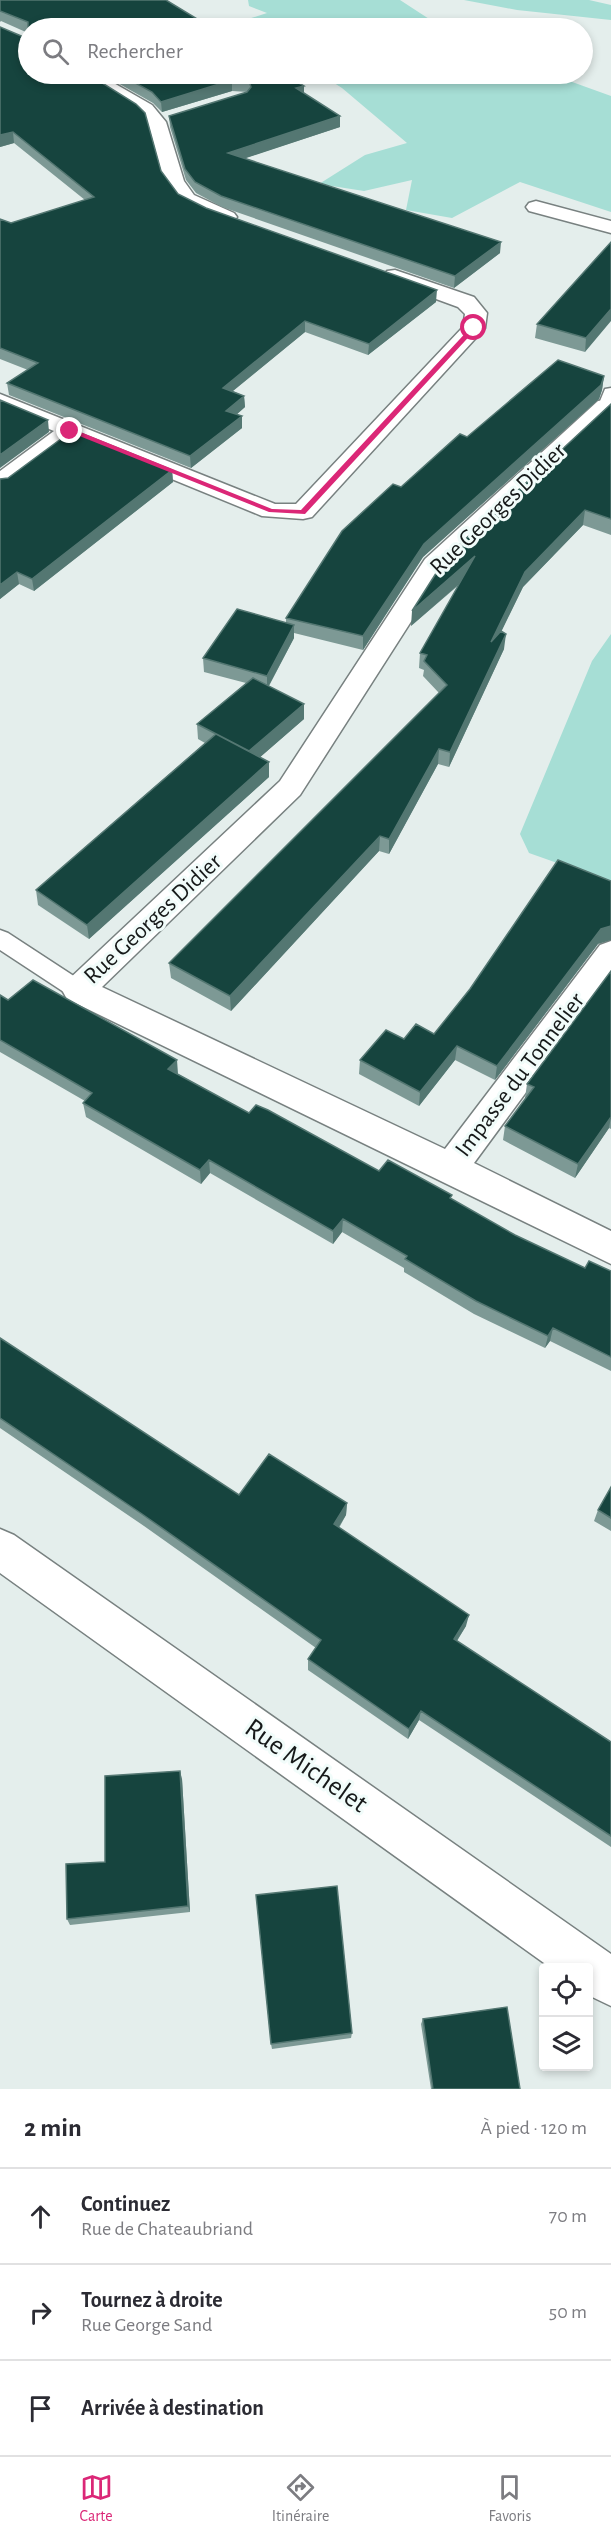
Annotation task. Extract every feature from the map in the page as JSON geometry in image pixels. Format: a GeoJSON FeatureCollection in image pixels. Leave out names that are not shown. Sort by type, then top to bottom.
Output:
{"type":"FeatureCollection","features":[{"type":"Feature","properties":{"kind":"street"},"geometry":{"type":"LineString","coordinates":[[103,84],[145,109],[157,122],[174,182],[187,199],[214,213],[247,224]]}},
{"type":"Feature","properties":{"kind":"street"},"geometry":{"type":"LineString","coordinates":[[157,122],[178,116]]}},
{"type":"Feature","properties":{"kind":"street"},"geometry":{"type":"LineString","coordinates":[[536,207],[611,227]]}},
{"type":"Feature","properties":{"kind":"street"},"geometry":{"type":"LineString","coordinates":[[0,401],[271,511],[303,512],[474,328],[476,313],[466,302],[378,271]]}},
{"type":"Feature","properties":{"kind":"street","name":"Rue Georges Didier"},"geometry":{"type":"LineString","coordinates":[[609,402],[434,565],[291,788],[78,990],[451,1168],[611,1248]]}},
{"type":"Feature","properties":{"kind":"street"},"geometry":{"type":"LineString","coordinates":[[0,483],[70,431]]}},
{"type":"Feature","properties":{"kind":"street","name":"Impasse du Tonnelier"},"geometry":{"type":"LineString","coordinates":[[451,1168],[611,953]]}},
{"type":"Feature","properties":{"kind":"street","name":"Rue Michelet"},"geometry":{"type":"LineString","coordinates":[[0,1549],[611,1982]]}},
{"type":"Feature","properties":{"kind":"lane"},"geometry":{"type":"LineString","coordinates":[[0,939],[78,990]]}},
{"type":"Feature","properties":{"kind":"green space"},"geometry":{"type":"Polygon","coordinates":[[[248,0],[400,0],[428,18],[251,18],[267,13],[249,6],[248,0]]]}},
{"type":"Feature","properties":{"kind":"green space"},"geometry":{"type":"Polygon","coordinates":[[[464,0],[589,0],[611,5],[611,20],[593,18],[517,10],[464,0]]]}},
{"type":"Feature","properties":{"kind":"green space"},"geometry":{"type":"Polygon","coordinates":[[[336,84],[578,84],[611,96],[611,212],[520,182],[452,218],[406,210],[412,180],[364,191],[319,184],[365,155],[407,143],[336,84]]]}},
{"type":"Feature","properties":{"kind":"green space"},"geometry":{"type":"Polygon","coordinates":[[[611,634],[611,882],[529,853],[520,834],[592,661],[611,634]]]}},
{"type":"Feature","properties":{"kind":"building"},"geometry":{"type":"Polygon","coordinates":[[[0,0],[166,0],[196,18],[18,18],[0,11],[0,0]]]}},
{"type":"Feature","properties":{"kind":"building"},"geometry":{"type":"Polygon","coordinates":[[[0,27],[18,35],[18,84],[104,84],[136,104],[145,113],[161,171],[178,194],[206,208],[437,290],[369,344],[305,321],[223,388],[244,396],[226,411],[242,416],[190,456],[7,383],[38,363],[0,348],[0,219],[11,223],[94,197],[13,132],[0,135],[0,27]]]}},
{"type":"Feature","properties":{"kind":"building"},"geometry":{"type":"Polygon","coordinates":[[[137,84],[219,84],[161,102],[152,92],[137,84]]]}},
{"type":"Feature","properties":{"kind":"building"},"geometry":{"type":"Polygon","coordinates":[[[250,84],[301,84],[304,86],[296,88],[340,116],[228,153],[501,242],[455,276],[221,196],[195,182],[185,169],[169,116],[247,92],[251,87],[250,84]]]}},
{"type":"Feature","properties":{"kind":"building"},"geometry":{"type":"Polygon","coordinates":[[[611,242],[611,309],[586,338],[537,324],[611,242]]]}},
{"type":"Feature","properties":{"kind":"building"},"geometry":{"type":"Polygon","coordinates":[[[558,360],[604,376],[601,385],[424,544],[363,636],[286,618],[342,531],[393,484],[401,487],[460,434],[467,437],[558,360]]]}},
{"type":"Feature","properties":{"kind":"building"},"geometry":{"type":"Polygon","coordinates":[[[0,400],[48,420],[0,455],[0,400]]]}},
{"type":"Feature","properties":{"kind":"building"},"geometry":{"type":"Polygon","coordinates":[[[611,404],[611,519],[585,510],[525,572],[491,642],[501,631],[506,634],[450,752],[439,749],[389,839],[380,836],[230,996],[169,963],[447,685],[424,661],[427,655],[420,653],[475,556],[412,611],[447,556],[611,404]]]}},
{"type":"Feature","properties":{"kind":"building"},"geometry":{"type":"Polygon","coordinates":[[[73,430],[172,470],[32,579],[17,572],[0,585],[0,479],[8,478],[73,430]]]}},
{"type":"Feature","properties":{"kind":"building"},"geometry":{"type":"Polygon","coordinates":[[[237,609],[294,625],[267,676],[203,658],[237,609]]]}},
{"type":"Feature","properties":{"kind":"building"},"geometry":{"type":"Polygon","coordinates":[[[253,678],[304,704],[249,751],[197,724],[253,678]]]}},
{"type":"Feature","properties":{"kind":"building"},"geometry":{"type":"Polygon","coordinates":[[[216,734],[269,762],[87,925],[36,890],[216,734]]]}},
{"type":"Feature","properties":{"kind":"building"},"geometry":{"type":"Polygon","coordinates":[[[558,860],[611,881],[611,926],[601,929],[497,1066],[457,1046],[420,1092],[360,1060],[386,1030],[404,1039],[416,1024],[434,1034],[470,989],[558,860]]]}},
{"type":"Feature","properties":{"kind":"building"},"geometry":{"type":"Polygon","coordinates":[[[611,971],[611,1117],[578,1164],[505,1126],[534,1087],[527,1084],[611,971]]]}},
{"type":"Feature","properties":{"kind":"building"},"geometry":{"type":"Polygon","coordinates":[[[33,980],[177,1060],[168,1069],[249,1113],[256,1105],[268,1110],[379,1171],[388,1160],[452,1195],[450,1198],[515,1235],[585,1268],[589,1261],[611,1271],[611,1357],[553,1328],[548,1336],[476,1301],[405,1259],[407,1256],[343,1219],[333,1231],[209,1160],[200,1170],[83,1103],[92,1093],[0,1040],[0,995],[8,1000],[33,980]]]}},
{"type":"Feature","properties":{"kind":"building"},"geometry":{"type":"Polygon","coordinates":[[[0,1338],[239,1495],[269,1454],[347,1503],[334,1524],[469,1615],[454,1639],[611,1742],[611,1836],[421,1711],[409,1729],[308,1659],[321,1640],[142,1514],[0,1418],[0,1338]]]}},
{"type":"Feature","properties":{"kind":"building"},"geometry":{"type":"Polygon","coordinates":[[[611,1487],[611,1518],[598,1510],[611,1487]]]}},
{"type":"Feature","properties":{"kind":"building"},"geometry":{"type":"Polygon","coordinates":[[[180,1771],[188,1906],[67,1919],[66,1864],[105,1862],[105,1776],[180,1771]]]}},
{"type":"Feature","properties":{"kind":"building"},"geometry":{"type":"Polygon","coordinates":[[[337,1886],[352,2033],[271,2044],[256,1895],[337,1886]]]}},
{"type":"Feature","properties":{"kind":"building"},"geometry":{"type":"Polygon","coordinates":[[[507,2007],[520,2089],[433,2089],[423,2019],[507,2007]]]}},
{"type":"Feature","properties":{"kind":"route"},"geometry":{"type":"LineString","coordinates":[[70,431],[271,511],[303,512],[474,328]]}}]}
